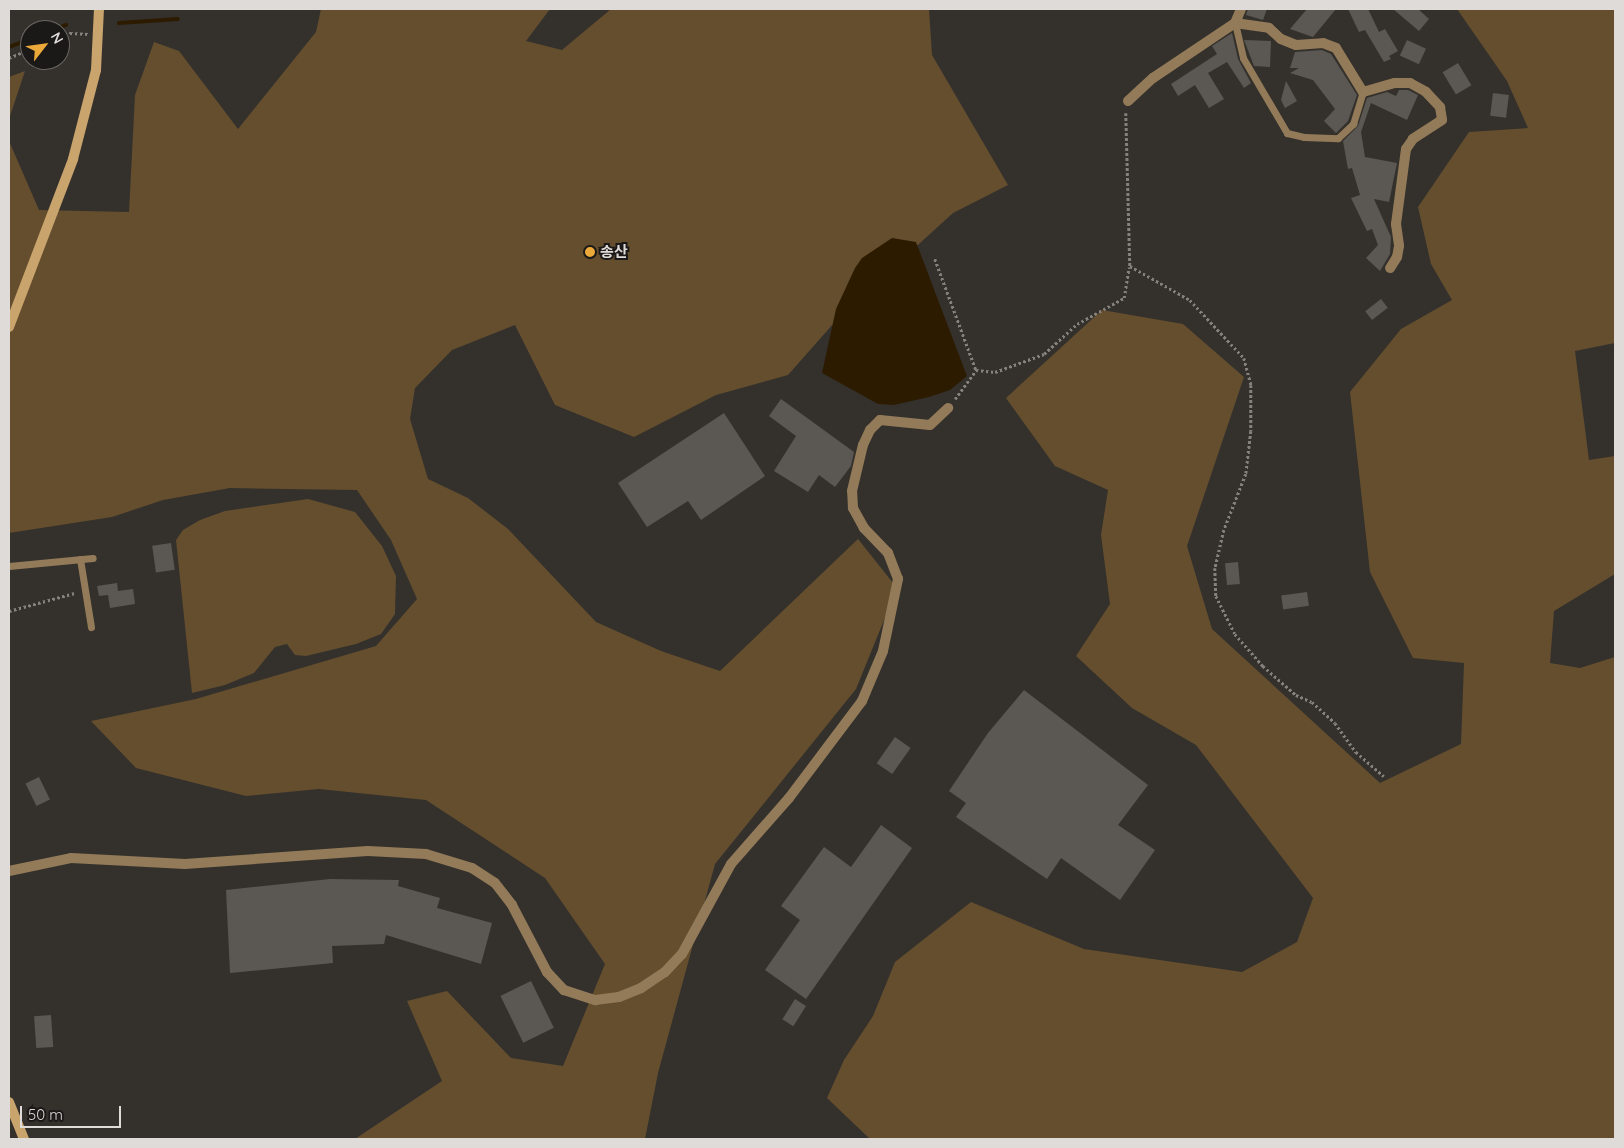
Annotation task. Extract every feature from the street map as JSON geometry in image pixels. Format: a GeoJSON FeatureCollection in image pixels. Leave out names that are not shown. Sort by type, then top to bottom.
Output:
{"type":"FeatureCollection","features":[{"type":"Feature","properties":{"kind":"street"},"geometry":{"type":"LineString","coordinates":[[9,327],[73,159],[96,70],[99,9]]}},
{"type":"Feature","properties":{"kind":"street"},"geometry":{"type":"LineString","coordinates":[[1128,101],[1152,78],[1235,23],[1241,9]]}},
{"type":"Feature","properties":{"kind":"street"},"geometry":{"type":"LineString","coordinates":[[1235,23],[1269,28],[1281,39],[1296,45],[1323,43],[1336,48],[1363,92],[1396,82],[1410,83],[1426,92],[1440,107],[1442,120],[1413,139],[1406,149],[1396,214],[1399,246],[1398,257],[1390,268]]}},
{"type":"Feature","properties":{"kind":"street"},"geometry":{"type":"LineString","coordinates":[[9,871],[71,858],[185,864],[368,851],[426,854],[472,868],[495,883],[512,905],[547,972],[564,990],[595,1000],[641,988],[665,972],[682,954],[731,864],[789,798],[862,700],[883,651],[898,579],[888,553],[864,528],[853,508],[852,492],[863,445],[870,430],[880,420],[930,425],[948,408]]}},
{"type":"Feature","properties":{"kind":"street"},"geometry":{"type":"LineString","coordinates":[[9,1102],[24,1139]]}},
{"type":"Feature","properties":{"kind":"lane"},"geometry":{"type":"LineString","coordinates":[[1235,23],[1243,58],[1287,133],[1304,137],[1338,138],[1353,124],[1363,92]]}},
{"type":"Feature","properties":{"kind":"lane"},"geometry":{"type":"LineString","coordinates":[[9,566],[92,558]]}},
{"type":"Feature","properties":{"kind":"lane"},"geometry":{"type":"LineString","coordinates":[[80,559],[87,590],[91,628]]}},
{"type":"Feature","properties":{"kind":"path"},"geometry":{"type":"LineString","coordinates":[[70,33],[97,34]]}},
{"type":"Feature","properties":{"kind":"path"},"geometry":{"type":"LineString","coordinates":[[976,370],[995,372],[1044,354],[1077,324],[1124,298],[1130,266],[1125,123],[1128,101]]}},
{"type":"Feature","properties":{"kind":"path"},"geometry":{"type":"LineString","coordinates":[[935,259],[976,370]]}},
{"type":"Feature","properties":{"kind":"path"},"geometry":{"type":"LineString","coordinates":[[1130,266],[1190,300],[1244,358],[1251,403],[1246,474],[1224,530],[1215,568],[1216,596],[1235,634],[1296,695],[1312,702],[1335,722],[1356,752],[1384,776]]}},
{"type":"Feature","properties":{"kind":"path"},"geometry":{"type":"LineString","coordinates":[[948,408],[976,370]]}},
{"type":"Feature","properties":{"kind":"path"},"geometry":{"type":"LineString","coordinates":[[9,611],[87,590]]}},
{"type":"Feature","properties":{"kind":"shaded area"},"geometry":{"type":"Polygon","coordinates":[[[321,9],[550,9],[526,41],[562,50],[611,9],[929,9],[932,55],[1008,185],[953,213],[841,315],[788,375],[716,395],[634,437],[555,405],[515,325],[452,350],[415,388],[410,419],[428,479],[468,498],[508,529],[596,622],[661,651],[720,671],[858,539],[897,588],[856,689],[715,864],[658,1073],[645,1139],[355,1139],[442,1081],[407,1001],[447,991],[511,1058],[563,1066],[605,964],[545,878],[426,800],[319,789],[246,796],[136,768],[91,721],[196,699],[376,646],[417,599],[391,540],[357,490],[230,488],[163,500],[112,517],[9,533],[9,141],[39,210],[129,212],[135,95],[154,42],[179,51],[238,129],[316,32],[321,9]]]}},
{"type":"Feature","properties":{"kind":"shaded area"},"geometry":{"type":"Polygon","coordinates":[[[1457,9],[1615,9],[1615,343],[1575,351],[1589,460],[1615,456],[1615,574],[1554,611],[1550,663],[1580,668],[1615,657],[1615,1139],[870,1139],[827,1098],[844,1060],[873,1016],[895,962],[971,902],[1084,949],[1242,972],[1297,942],[1313,898],[1196,745],[1132,708],[1076,656],[1110,604],[1101,535],[1108,490],[1055,466],[1006,398],[1102,310],[1183,324],[1244,377],[1187,546],[1212,629],[1380,783],[1461,744],[1464,663],[1413,658],[1370,572],[1350,392],[1401,329],[1452,300],[1431,264],[1418,207],[1469,132],[1528,128],[1507,81],[1457,9]]]}},
{"type":"Feature","properties":{"kind":"shaded area"},"geometry":{"type":"Polygon","coordinates":[[[25,71],[9,119],[9,77],[25,71]]]}},
{"type":"Feature","properties":{"kind":"shaded area"},"geometry":{"type":"Polygon","coordinates":[[[892,238],[916,242],[967,376],[950,390],[894,405],[878,404],[822,373],[836,309],[855,268],[862,258],[892,238]]]}},
{"type":"Feature","properties":{"kind":"shaded area"},"geometry":{"type":"Polygon","coordinates":[[[308,499],[355,512],[382,546],[396,576],[395,614],[381,634],[356,644],[306,656],[295,655],[287,644],[275,647],[254,673],[225,685],[192,693],[176,540],[183,530],[200,520],[225,511],[308,499]]]}},
{"type":"Feature","properties":{"kind":"building"},"geometry":{"type":"Polygon","coordinates":[[[1248,9],[1267,9],[1263,20],[1246,15],[1248,9]]]}},
{"type":"Feature","properties":{"kind":"building"},"geometry":{"type":"Polygon","coordinates":[[[1307,9],[1336,9],[1313,37],[1290,29],[1307,9]]]}},
{"type":"Feature","properties":{"kind":"building"},"geometry":{"type":"Polygon","coordinates":[[[1348,9],[1368,9],[1379,32],[1385,29],[1398,51],[1389,56],[1391,59],[1384,62],[1365,30],[1359,32],[1348,9]]]}},
{"type":"Feature","properties":{"kind":"building"},"geometry":{"type":"Polygon","coordinates":[[[1393,9],[1418,9],[1429,19],[1419,31],[1393,9]]]}},
{"type":"Feature","properties":{"kind":"building"},"geometry":{"type":"Polygon","coordinates":[[[1232,33],[1238,59],[1251,83],[1244,88],[1227,62],[1208,73],[1224,99],[1209,108],[1195,85],[1178,96],[1171,84],[1217,54],[1212,46],[1232,33]]]}},
{"type":"Feature","properties":{"kind":"building"},"geometry":{"type":"Polygon","coordinates":[[[1244,40],[1271,41],[1270,67],[1254,66],[1244,40]]]}},
{"type":"Feature","properties":{"kind":"building"},"geometry":{"type":"Polygon","coordinates":[[[1407,40],[1426,49],[1419,64],[1400,55],[1407,40]]]}},
{"type":"Feature","properties":{"kind":"building"},"geometry":{"type":"Polygon","coordinates":[[[1322,50],[1331,54],[1357,95],[1348,121],[1336,133],[1324,121],[1335,109],[1313,80],[1290,73],[1299,68],[1290,68],[1295,52],[1322,50]]]}},
{"type":"Feature","properties":{"kind":"building"},"geometry":{"type":"Polygon","coordinates":[[[1458,63],[1471,85],[1456,95],[1443,72],[1458,63]]]}},
{"type":"Feature","properties":{"kind":"building"},"geometry":{"type":"Polygon","coordinates":[[[1286,81],[1297,101],[1285,108],[1281,100],[1286,81]]]}},
{"type":"Feature","properties":{"kind":"building"},"geometry":{"type":"Polygon","coordinates":[[[1399,90],[1408,90],[1418,95],[1407,120],[1371,103],[1361,132],[1365,157],[1397,163],[1389,202],[1374,199],[1391,237],[1390,254],[1380,271],[1366,258],[1378,245],[1372,229],[1367,231],[1351,198],[1360,195],[1352,168],[1348,169],[1343,141],[1358,126],[1367,98],[1387,92],[1396,96],[1399,90]]]}},
{"type":"Feature","properties":{"kind":"building"},"geometry":{"type":"Polygon","coordinates":[[[1493,93],[1509,95],[1506,118],[1490,116],[1493,93]]]}},
{"type":"Feature","properties":{"kind":"building"},"geometry":{"type":"Polygon","coordinates":[[[1381,299],[1388,308],[1372,320],[1365,311],[1381,299]]]}},
{"type":"Feature","properties":{"kind":"building"},"geometry":{"type":"Polygon","coordinates":[[[781,399],[854,452],[851,466],[835,487],[819,475],[808,492],[774,471],[796,436],[769,416],[781,399]]]}},
{"type":"Feature","properties":{"kind":"building"},"geometry":{"type":"Polygon","coordinates":[[[724,413],[765,476],[701,520],[688,501],[647,527],[618,483],[724,413]]]}},
{"type":"Feature","properties":{"kind":"building"},"geometry":{"type":"Polygon","coordinates":[[[171,543],[175,570],[156,572],[152,546],[171,543]]]}},
{"type":"Feature","properties":{"kind":"building"},"geometry":{"type":"Polygon","coordinates":[[[1238,562],[1240,584],[1227,585],[1225,563],[1238,562]]]}},
{"type":"Feature","properties":{"kind":"building"},"geometry":{"type":"Polygon","coordinates":[[[117,583],[118,591],[133,589],[135,604],[110,608],[108,595],[99,596],[97,586],[117,583]]]}},
{"type":"Feature","properties":{"kind":"building"},"geometry":{"type":"Polygon","coordinates":[[[1307,592],[1309,606],[1283,609],[1281,596],[1307,592]]]}},
{"type":"Feature","properties":{"kind":"building"},"geometry":{"type":"Polygon","coordinates":[[[1024,690],[1148,785],[1118,825],[1155,850],[1120,900],[1061,858],[1047,879],[956,817],[966,803],[949,791],[988,733],[1024,690]]]}},
{"type":"Feature","properties":{"kind":"building"},"geometry":{"type":"Polygon","coordinates":[[[895,737],[911,748],[892,774],[877,763],[895,737]]]}},
{"type":"Feature","properties":{"kind":"building"},"geometry":{"type":"Polygon","coordinates":[[[39,777],[50,799],[36,806],[26,784],[39,777]]]}},
{"type":"Feature","properties":{"kind":"building"},"geometry":{"type":"Polygon","coordinates":[[[881,825],[912,848],[806,999],[765,970],[800,920],[781,906],[824,847],[851,867],[881,825]]]}},
{"type":"Feature","properties":{"kind":"building"},"geometry":{"type":"Polygon","coordinates":[[[330,879],[399,880],[398,886],[440,898],[437,908],[492,923],[481,964],[386,935],[384,944],[332,946],[333,963],[230,973],[226,890],[330,879]]]}},
{"type":"Feature","properties":{"kind":"building"},"geometry":{"type":"Polygon","coordinates":[[[531,981],[554,1028],[523,1043],[500,996],[531,981]]]}},
{"type":"Feature","properties":{"kind":"building"},"geometry":{"type":"Polygon","coordinates":[[[795,999],[806,1006],[793,1026],[782,1019],[795,999]]]}},
{"type":"Feature","properties":{"kind":"building"},"geometry":{"type":"Polygon","coordinates":[[[51,1015],[53,1047],[36,1048],[34,1016],[51,1015]]]}},
{"type":"Feature","properties":{"kind":"waterway"},"geometry":{"type":"LineString","coordinates":[[119,23],[178,19]]}},
{"type":"Feature","properties":{"kind":"waterway"},"geometry":{"type":"LineString","coordinates":[[9,47],[20,43]]}},
{"type":"Feature","properties":{"kind":"place","name":"송산"},"geometry":{"type":"Point","coordinates":[590,252]}}]}
